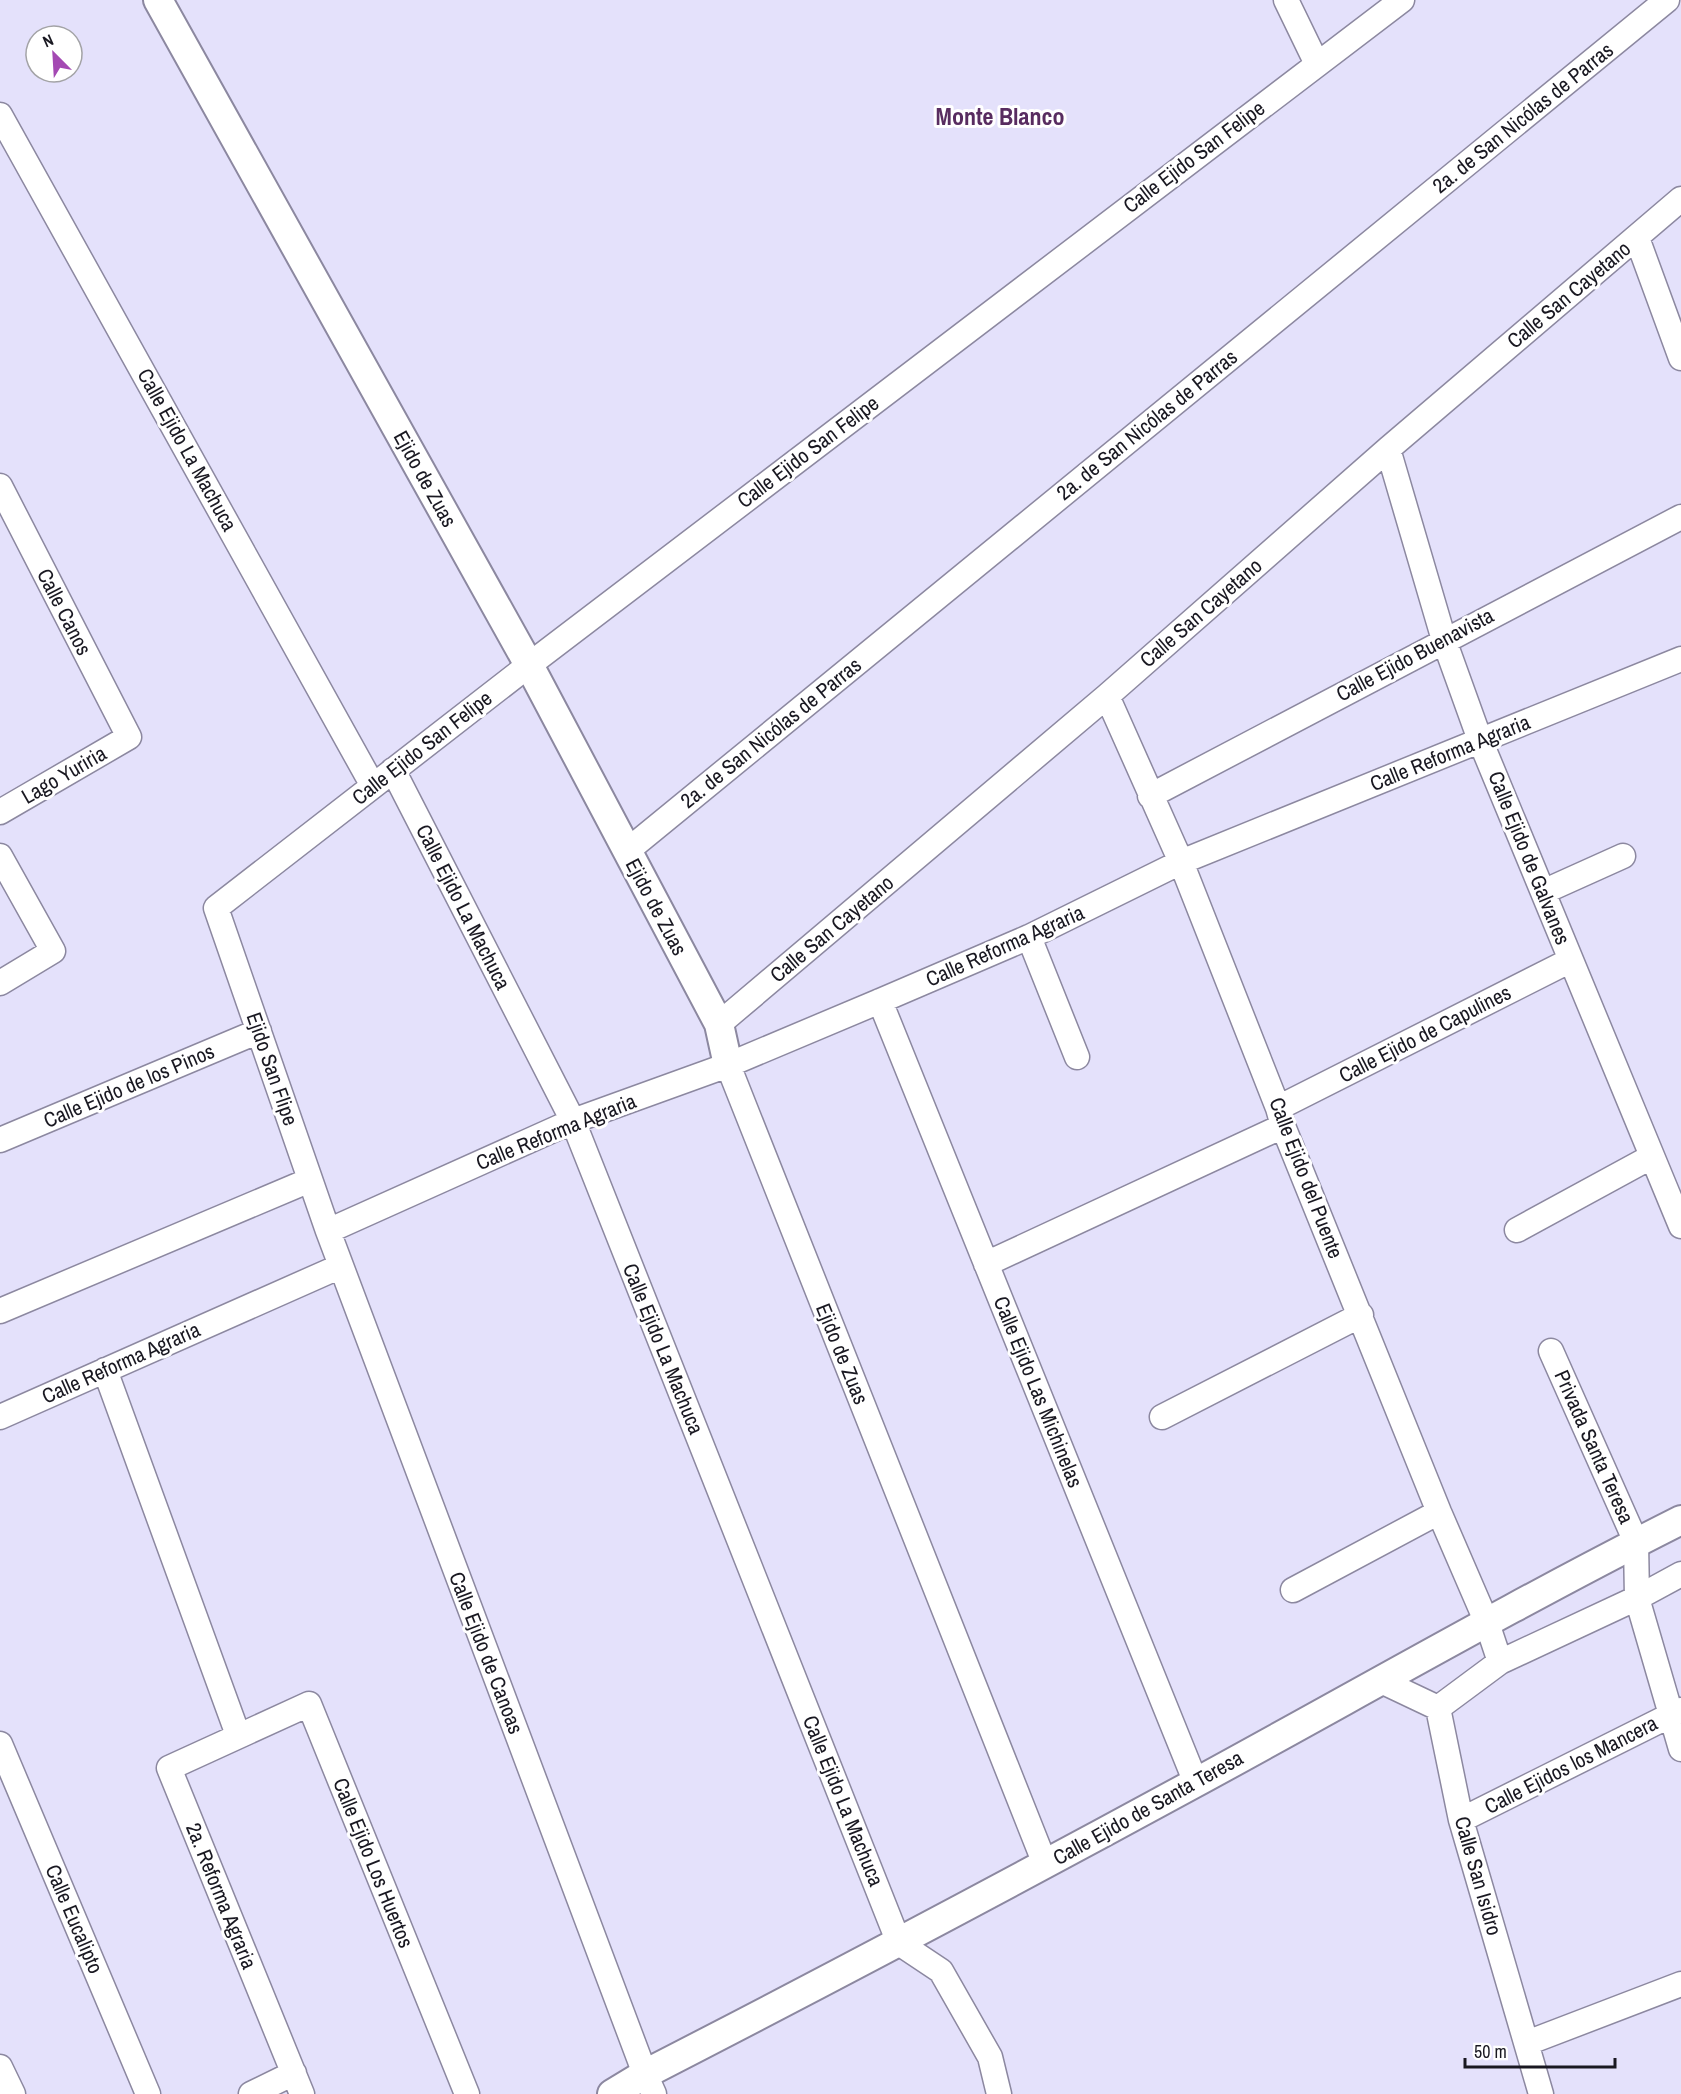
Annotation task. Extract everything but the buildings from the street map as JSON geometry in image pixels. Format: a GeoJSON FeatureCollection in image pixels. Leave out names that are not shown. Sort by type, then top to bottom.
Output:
{"type":"FeatureCollection","features":[{"type":"Feature","properties":{"kind":"street","name":"Ejido de Zuas"},"geometry":{"type":"LineString","coordinates":[[158,0],[529,665],[719,1024],[728,1065],[1045,1864]]}},
{"type":"Feature","properties":{"kind":"street"},"geometry":{"type":"LineString","coordinates":[[1286,0],[1317,64]]}},
{"type":"Feature","properties":{"kind":"street","name":"Calle Ejido San Felipe"},"geometry":{"type":"LineString","coordinates":[[216,908],[529,665],[1402,0]]}},
{"type":"Feature","properties":{"kind":"street","name":"2a. de San Nicólas de Parras"},"geometry":{"type":"LineString","coordinates":[[627,851],[1667,0]]}},
{"type":"Feature","properties":{"kind":"street","name":"Calle Ejido La Machuca"},"geometry":{"type":"LineString","coordinates":[[0,115],[373,786]]}},
{"type":"Feature","properties":{"kind":"street","name":"Calle San Cayetano"},"geometry":{"type":"LineString","coordinates":[[719,1024],[1107,696],[1388,449],[1681,199]]}},
{"type":"Feature","properties":{"kind":"street"},"geometry":{"type":"LineString","coordinates":[[1636,238],[1681,358]]}},
{"type":"Feature","properties":{"kind":"street","name":"Calle Ejido de Galvanes"},"geometry":{"type":"LineString","coordinates":[[1388,449],[1444,640],[1480,740],[1681,1226]]}},
{"type":"Feature","properties":{"kind":"street","name":"Calle Canos"},"geometry":{"type":"LineString","coordinates":[[0,486],[129,737]]}},
{"type":"Feature","properties":{"kind":"street","name":"Calle Ejido Buenavista"},"geometry":{"type":"LineString","coordinates":[[1150,796],[1681,517]]}},
{"type":"Feature","properties":{"kind":"street","name":"Calle Reforma Agraria"},"geometry":{"type":"LineString","coordinates":[[328,1231],[573,1121],[728,1065],[1029,937],[1181,862],[1681,659]]}},
{"type":"Feature","properties":{"kind":"street","name":"Calle Ejido del Puente"},"geometry":{"type":"LineString","coordinates":[[1107,696],[1181,862],[1439,1512],[1487,1623],[1500,1662]]}},
{"type":"Feature","properties":{"kind":"street","name":"Lago Yuriria"},"geometry":{"type":"LineString","coordinates":[[0,812],[129,737]]}},
{"type":"Feature","properties":{"kind":"street","name":"Calle Ejido La Machuca"},"geometry":{"type":"LineString","coordinates":[[393,770],[573,1121],[899,1943]]}},
{"type":"Feature","properties":{"kind":"street"},"geometry":{"type":"LineString","coordinates":[[0,856],[53,951],[0,983]]}},
{"type":"Feature","properties":{"kind":"street"},"geometry":{"type":"LineString","coordinates":[[1543,892],[1623,856]]}},
{"type":"Feature","properties":{"kind":"street","name":"Ejido San Flipe"},"geometry":{"type":"LineString","coordinates":[[216,908],[328,1231]]}},
{"type":"Feature","properties":{"kind":"street"},"geometry":{"type":"LineString","coordinates":[[1029,937],[1077,1057]]}},
{"type":"Feature","properties":{"kind":"street","name":"Calle Ejido de Capulines"},"geometry":{"type":"LineString","coordinates":[[987,1264],[1281,1117],[1571,960]]}},
{"type":"Feature","properties":{"kind":"street","name":"Calle Ejido Las Michinelas"},"geometry":{"type":"LineString","coordinates":[[880,1001],[1196,1783]]}},
{"type":"Feature","properties":{"kind":"street","name":"Calle Ejido de los Pinos"},"geometry":{"type":"LineString","coordinates":[[0,1140],[259,1031]]}},
{"type":"Feature","properties":{"kind":"street"},"geometry":{"type":"LineString","coordinates":[[1517,1230],[1651,1157]]}},
{"type":"Feature","properties":{"kind":"street"},"geometry":{"type":"LineString","coordinates":[[0,1311],[310,1180]]}},
{"type":"Feature","properties":{"kind":"street","name":"Calle Ejido de Canoas"},"geometry":{"type":"LineString","coordinates":[[328,1231],[649,2084]]}},
{"type":"Feature","properties":{"kind":"street","name":"Calle Reforma Agraria"},"geometry":{"type":"LineString","coordinates":[[0,1417],[341,1266]]}},
{"type":"Feature","properties":{"kind":"street"},"geometry":{"type":"LineString","coordinates":[[1162,1417],[1360,1315]]}},
{"type":"Feature","properties":{"kind":"street","name":"Privada Santa Teresa"},"geometry":{"type":"LineString","coordinates":[[1551,1351],[1636,1542]]}},
{"type":"Feature","properties":{"kind":"street"},"geometry":{"type":"LineString","coordinates":[[105,1370],[238,1735]]}},
{"type":"Feature","properties":{"kind":"street"},"geometry":{"type":"LineString","coordinates":[[1293,1590],[1439,1512]]}},
{"type":"Feature","properties":{"kind":"street","name":"Calle Ejido de Santa Teresa"},"geometry":{"type":"LineString","coordinates":[[612,2094],[649,2084],[899,1943],[1196,1783],[1379,1680],[1681,1520]]}},
{"type":"Feature","properties":{"kind":"street"},"geometry":{"type":"LineString","coordinates":[[1636,1542],[1636,1598],[1676,1712],[1681,1749]]}},
{"type":"Feature","properties":{"kind":"street"},"geometry":{"type":"LineString","coordinates":[[1379,1680],[1438,1708],[1500,1662],[1636,1598],[1681,1574]]}},
{"type":"Feature","properties":{"kind":"street","name":"Calle Ejido Los Huertos"},"geometry":{"type":"LineString","coordinates":[[238,1735],[309,1704],[467,2094]]}},
{"type":"Feature","properties":{"kind":"street","name":"Calle San Isidro"},"geometry":{"type":"LineString","coordinates":[[1438,1708],[1461,1820],[1541,2094]]}},
{"type":"Feature","properties":{"kind":"street","name":"Calle Ejidos los Mancera"},"geometry":{"type":"LineString","coordinates":[[1461,1820],[1676,1712]]}},
{"type":"Feature","properties":{"kind":"street","name":"2a. Reforma Agraria"},"geometry":{"type":"LineString","coordinates":[[238,1735],[169,1768],[298,2084]]}},
{"type":"Feature","properties":{"kind":"street","name":"Calle Eucalipto"},"geometry":{"type":"LineString","coordinates":[[0,1744],[148,2094]]}},
{"type":"Feature","properties":{"kind":"street"},"geometry":{"type":"LineString","coordinates":[[899,1943],[941,1971],[990,2057],[999,2094]]}},
{"type":"Feature","properties":{"kind":"street"},"geometry":{"type":"LineString","coordinates":[[1527,2043],[1681,1984]]}},
{"type":"Feature","properties":{"kind":"street"},"geometry":{"type":"LineString","coordinates":[[0,2067],[13,2094]]}},
{"type":"Feature","properties":{"kind":"street"},"geometry":{"type":"LineString","coordinates":[[251,2094],[298,2084]]}},
{"type":"Feature","properties":{"kind":"district","name":"Monte Blanco"},"geometry":{"type":"Point","coordinates":[1000,117]}}]}
